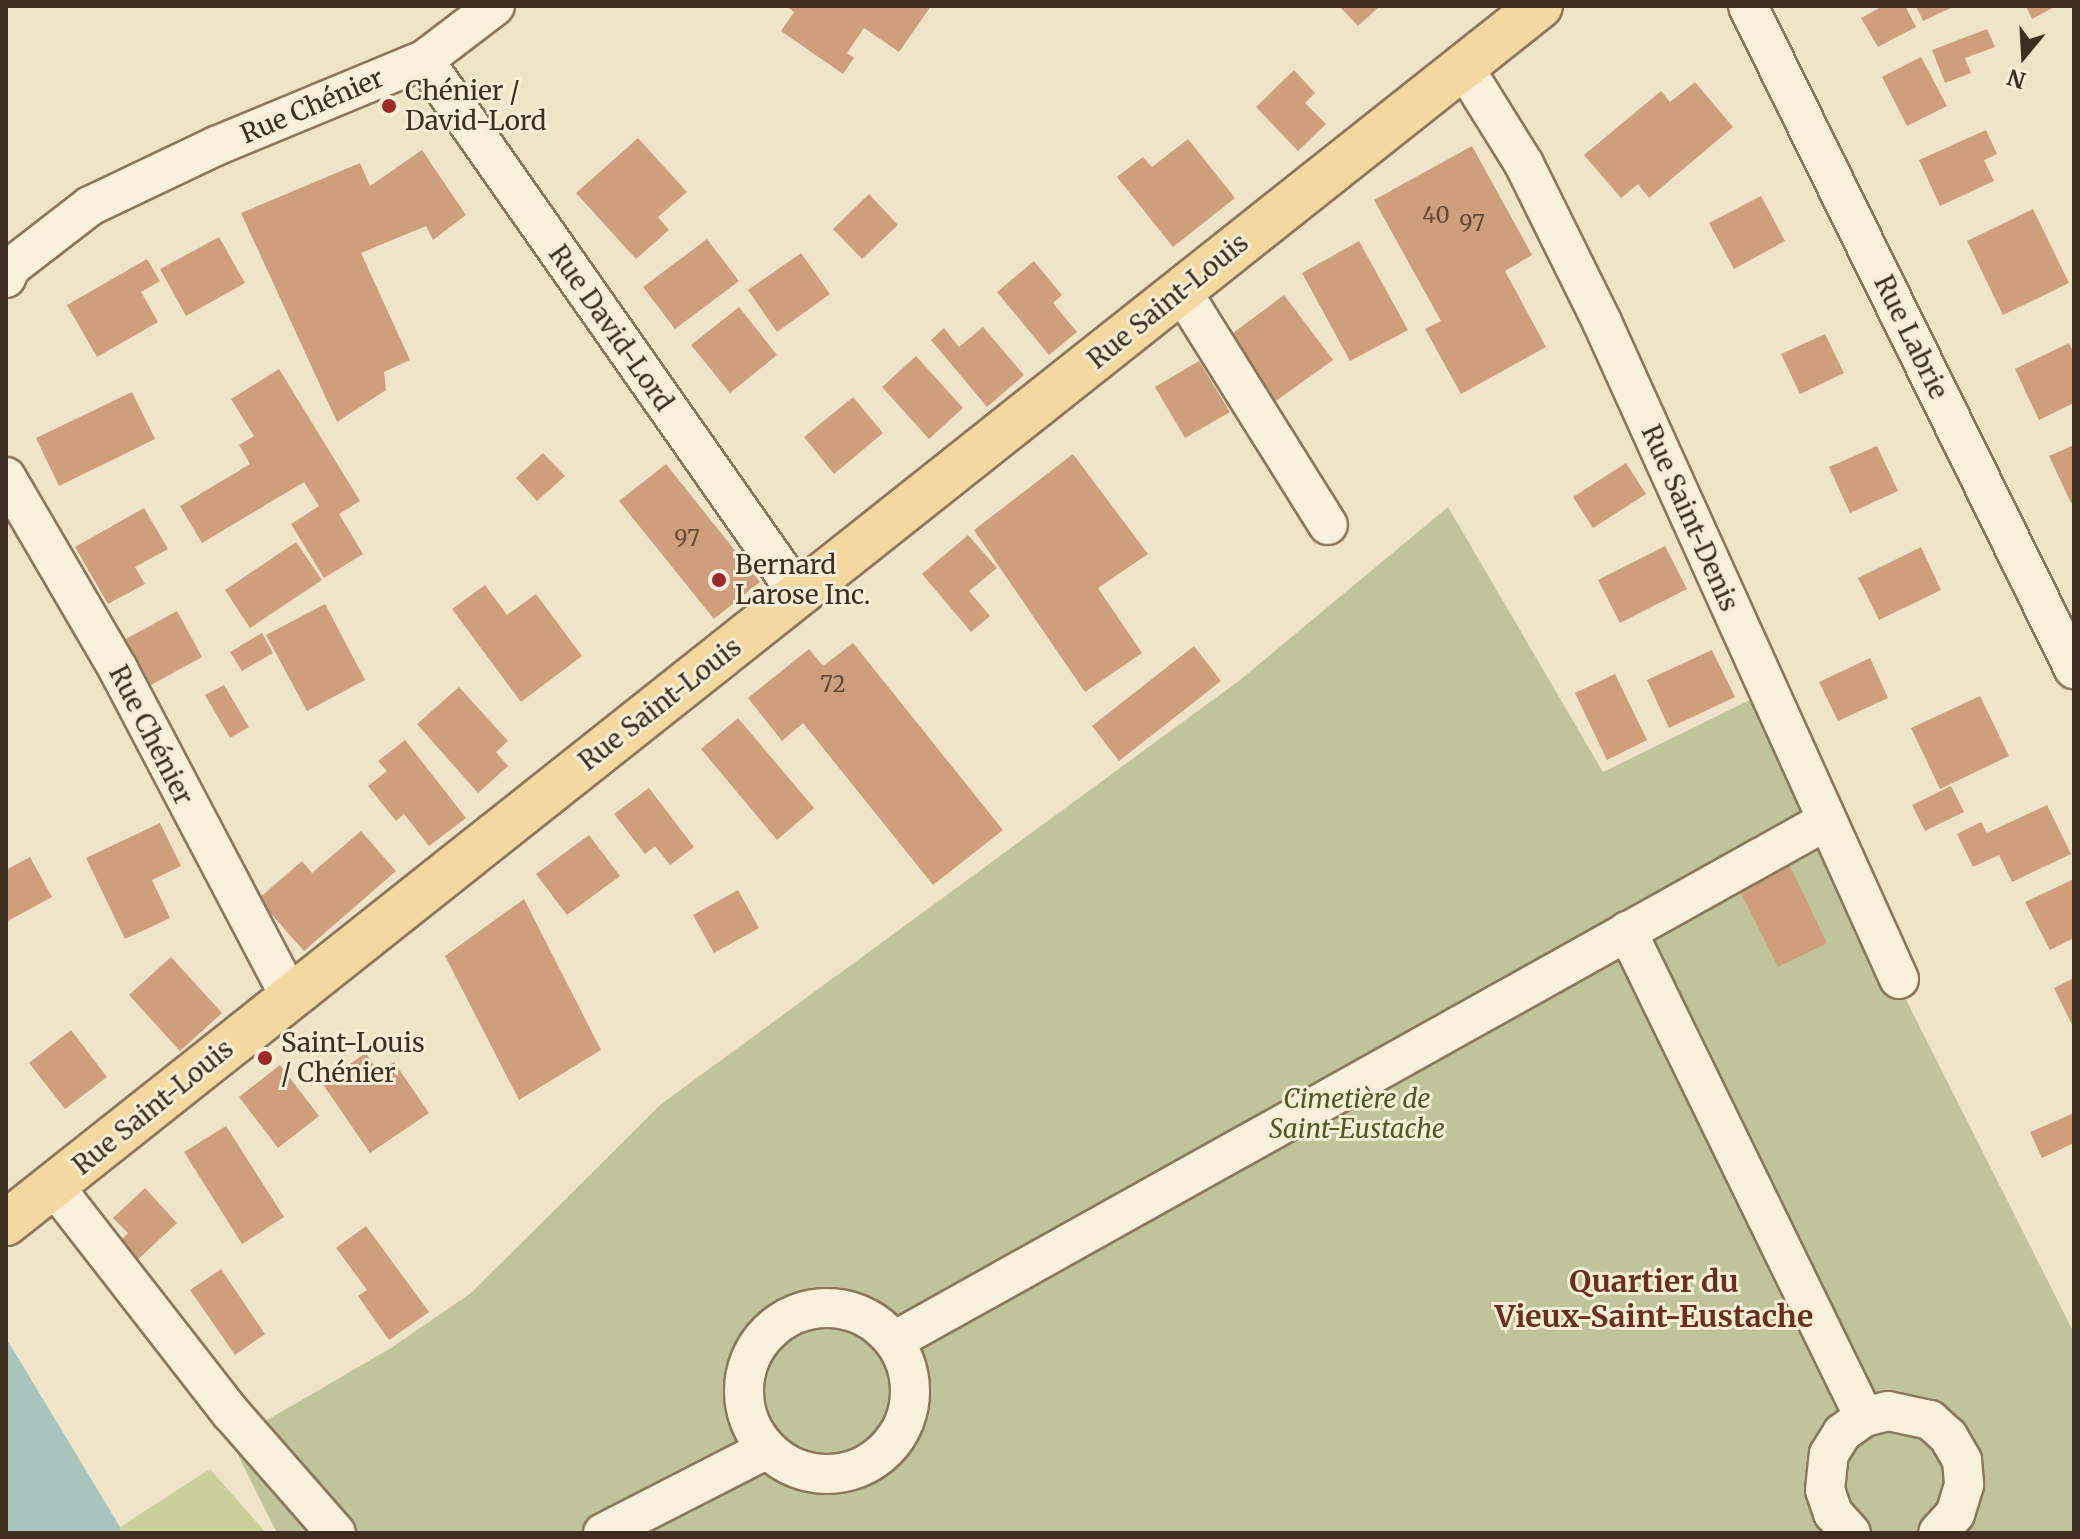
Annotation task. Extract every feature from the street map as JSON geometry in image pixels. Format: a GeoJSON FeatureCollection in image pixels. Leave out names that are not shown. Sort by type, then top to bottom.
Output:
{"type":"FeatureCollection","features":[{"type":"Feature","properties":{"kind":"main road","name":"Rue Saint-Louis"},"geometry":{"type":"LineString","coordinates":[[6,1223],[1540,6]]}},
{"type":"Feature","properties":{"kind":"street","name":"Rue Chénier"},"geometry":{"type":"LineString","coordinates":[[6,278],[11,267],[90,206],[216,146],[424,60],[495,6]]}},
{"type":"Feature","properties":{"kind":"street","name":"Rue Labrie"},"geometry":{"type":"LineString","coordinates":[[1748,6],[2074,669]]}},
{"type":"Feature","properties":{"kind":"street","name":"Rue David-Lord"},"geometry":{"type":"LineString","coordinates":[[424,60],[799,595]]}},
{"type":"Feature","properties":{"kind":"street","name":"Rue Saint-Denis"},"geometry":{"type":"LineString","coordinates":[[1463,66],[1524,164],[1583,284],[1899,979]]}},
{"type":"Feature","properties":{"kind":"street"},"geometry":{"type":"LineString","coordinates":[[1181,290],[1328,525]]}},
{"type":"Feature","properties":{"kind":"street","name":"Rue Chénier"},"geometry":{"type":"LineString","coordinates":[[6,477],[118,669],[290,997]]}},
{"type":"Feature","properties":{"kind":"street"},"geometry":{"type":"LineString","coordinates":[[894,1341],[1826,821]]}},
{"type":"Feature","properties":{"kind":"street"},"geometry":{"type":"LineString","coordinates":[[1627,931],[1864,1417]]}},
{"type":"Feature","properties":{"kind":"street"},"geometry":{"type":"LineString","coordinates":[[54,1186],[231,1413],[336,1533]]}},
{"type":"Feature","properties":{"kind":"street"},"geometry":{"type":"LineString","coordinates":[[824,1308],[857,1313],[894,1341],[907,1369],[908,1413],[896,1439],[870,1463],[843,1473],[803,1471],[767,1449],[750,1425],[743,1396],[751,1357],[775,1326],[796,1314],[824,1308]]}},
{"type":"Feature","properties":{"kind":"street"},"geometry":{"type":"LineString","coordinates":[[1851,1533],[1829,1502],[1826,1466],[1842,1433],[1864,1417],[1911,1412],[1948,1436],[1962,1460],[1964,1485],[1955,1514],[1938,1533]]}},
{"type":"Feature","properties":{"kind":"street"},"geometry":{"type":"LineString","coordinates":[[603,1533],[767,1449]]}},
{"type":"Feature","properties":{"kind":"green space","name":"Cimetière de Saint-Eustache"},"geometry":{"type":"Polygon","coordinates":[[[1448,507],[1603,772],[1754,698],[2074,1333],[2074,1533],[277,1533],[231,1441],[391,1348],[471,1293],[660,1105],[1240,680],[1448,507]]]}},
{"type":"Feature","properties":{"kind":"green space"},"geometry":{"type":"Polygon","coordinates":[[[210,1469],[266,1533],[122,1533],[120,1527],[210,1469]]]}},
{"type":"Feature","properties":{"kind":"water"},"geometry":{"type":"Polygon","coordinates":[[[6,1338],[120,1527],[122,1533],[6,1533],[6,1338]]]}},
{"type":"Feature","properties":{"kind":"building"},"geometry":{"type":"Polygon","coordinates":[[[786,6],[931,6],[899,52],[864,28],[847,53],[854,58],[843,74],[781,31],[794,12],[786,6]]]}},
{"type":"Feature","properties":{"kind":"building"},"geometry":{"type":"Polygon","coordinates":[[[1339,6],[1380,6],[1358,26],[1339,6]]]}},
{"type":"Feature","properties":{"kind":"building"},"geometry":{"type":"Polygon","coordinates":[[[1883,6],[1905,6],[1916,27],[1878,47],[1861,18],[1883,6]]]}},
{"type":"Feature","properties":{"kind":"building"},"geometry":{"type":"Polygon","coordinates":[[[1916,6],[1955,6],[1923,21],[1916,6]]]}},
{"type":"Feature","properties":{"kind":"building"},"geometry":{"type":"Polygon","coordinates":[[[2026,6],[2056,6],[2032,19],[2026,6]]]}},
{"type":"Feature","properties":{"kind":"building"},"geometry":{"type":"Polygon","coordinates":[[[1987,29],[1995,47],[1965,58],[1971,73],[1945,83],[1932,50],[1987,29]]]}},
{"type":"Feature","properties":{"kind":"building"},"geometry":{"type":"Polygon","coordinates":[[[1921,57],[1947,106],[1907,126],[1882,77],[1921,57]]]}},
{"type":"Feature","properties":{"kind":"building"},"geometry":{"type":"Polygon","coordinates":[[[1294,70],[1315,93],[1305,103],[1326,124],[1298,151],[1256,107],[1294,70]]]}},
{"type":"Feature","properties":{"kind":"building"},"geometry":{"type":"Polygon","coordinates":[[[1695,82],[1733,127],[1649,198],[1638,184],[1621,198],[1584,155],[1661,91],[1670,102],[1695,82]]]}},
{"type":"Feature","properties":{"kind":"building"},"geometry":{"type":"Polygon","coordinates":[[[1986,130],[1997,154],[1984,160],[1994,181],[1940,206],[1919,160],[1986,130]]]}},
{"type":"Feature","properties":{"kind":"building"},"geometry":{"type":"Polygon","coordinates":[[[638,138],[687,192],[658,217],[669,230],[636,259],[576,193],[638,138]]]}},
{"type":"Feature","properties":{"kind":"building"},"geometry":{"type":"Polygon","coordinates":[[[1188,139],[1235,198],[1173,247],[1117,177],[1143,157],[1152,167],[1188,139]]]}},
{"type":"Feature","properties":{"kind":"building"},"geometry":{"type":"Polygon","coordinates":[[[1472,146],[1532,255],[1505,271],[1546,347],[1461,394],[1425,329],[1441,321],[1374,200],[1472,146]]]}},
{"type":"Feature","properties":{"kind":"building"},"geometry":{"type":"Polygon","coordinates":[[[422,150],[466,215],[433,240],[426,226],[361,253],[410,360],[384,372],[386,390],[337,422],[241,213],[360,163],[370,186],[422,150]]]}},
{"type":"Feature","properties":{"kind":"building"},"geometry":{"type":"Polygon","coordinates":[[[869,194],[898,225],[862,259],[833,229],[869,194]]]}},
{"type":"Feature","properties":{"kind":"building"},"geometry":{"type":"Polygon","coordinates":[[[1761,196],[1785,241],[1734,269],[1709,223],[1761,196]]]}},
{"type":"Feature","properties":{"kind":"building"},"geometry":{"type":"Polygon","coordinates":[[[2033,209],[2069,283],[2003,315],[1967,241],[2033,209]]]}},
{"type":"Feature","properties":{"kind":"building"},"geometry":{"type":"Polygon","coordinates":[[[219,237],[245,283],[186,316],[160,269],[219,237]]]}},
{"type":"Feature","properties":{"kind":"building"},"geometry":{"type":"Polygon","coordinates":[[[707,239],[739,281],[675,329],[643,287],[707,239]]]}},
{"type":"Feature","properties":{"kind":"building"},"geometry":{"type":"Polygon","coordinates":[[[1359,241],[1408,330],[1350,361],[1302,273],[1359,241]]]}},
{"type":"Feature","properties":{"kind":"building"},"geometry":{"type":"Polygon","coordinates":[[[801,253],[830,294],[777,332],[748,290],[801,253]]]}},
{"type":"Feature","properties":{"kind":"building"},"geometry":{"type":"Polygon","coordinates":[[[147,259],[160,281],[141,292],[158,322],[97,357],[67,305],[147,259]]]}},
{"type":"Feature","properties":{"kind":"building"},"geometry":{"type":"Polygon","coordinates":[[[1034,261],[1062,295],[1053,303],[1077,332],[1049,355],[997,292],[1034,261]]]}},
{"type":"Feature","properties":{"kind":"building"},"geometry":{"type":"Polygon","coordinates":[[[1284,295],[1333,360],[1273,403],[1225,339],[1284,295]]]}},
{"type":"Feature","properties":{"kind":"building"},"geometry":{"type":"Polygon","coordinates":[[[739,307],[777,355],[730,393],[691,345],[739,307]]]}},
{"type":"Feature","properties":{"kind":"building"},"geometry":{"type":"Polygon","coordinates":[[[983,327],[1024,375],[987,407],[931,340],[944,328],[959,347],[983,327]]]}},
{"type":"Feature","properties":{"kind":"building"},"geometry":{"type":"Polygon","coordinates":[[[1825,334],[1844,373],[1800,394],[1781,354],[1825,334]]]}},
{"type":"Feature","properties":{"kind":"building"},"geometry":{"type":"Polygon","coordinates":[[[2069,343],[2074,354],[2074,403],[2039,420],[2015,369],[2069,343]]]}},
{"type":"Feature","properties":{"kind":"building"},"geometry":{"type":"Polygon","coordinates":[[[916,356],[963,408],[929,439],[882,387],[916,356]]]}},
{"type":"Feature","properties":{"kind":"building"},"geometry":{"type":"Polygon","coordinates":[[[1199,361],[1230,412],[1185,438],[1155,387],[1199,361]]]}},
{"type":"Feature","properties":{"kind":"building"},"geometry":{"type":"Polygon","coordinates":[[[279,369],[360,501],[339,514],[363,554],[324,578],[291,524],[319,506],[304,482],[202,543],[180,506],[250,464],[239,445],[254,436],[231,399],[279,369]]]}},
{"type":"Feature","properties":{"kind":"building"},"geometry":{"type":"Polygon","coordinates":[[[132,392],[155,439],[59,486],[36,438],[132,392]]]}},
{"type":"Feature","properties":{"kind":"building"},"geometry":{"type":"Polygon","coordinates":[[[853,397],[883,433],[834,474],[804,437],[853,397]]]}},
{"type":"Feature","properties":{"kind":"building"},"geometry":{"type":"Polygon","coordinates":[[[2074,445],[2074,502],[2071,503],[2049,456],[2074,445]]]}},
{"type":"Feature","properties":{"kind":"building"},"geometry":{"type":"Polygon","coordinates":[[[1877,446],[1898,491],[1850,513],[1829,467],[1877,446]]]}},
{"type":"Feature","properties":{"kind":"building"},"geometry":{"type":"Polygon","coordinates":[[[543,453],[565,476],[537,501],[516,478],[543,453]]]}},
{"type":"Feature","properties":{"kind":"building"},"geometry":{"type":"Polygon","coordinates":[[[1073,454],[1148,554],[1098,588],[1142,653],[1085,692],[974,530],[1073,454]]]}},
{"type":"Feature","properties":{"kind":"building"},"geometry":{"type":"Polygon","coordinates":[[[1626,463],[1646,494],[1593,528],[1573,497],[1626,463]]]}},
{"type":"Feature","properties":{"kind":"building"},"geometry":{"type":"Polygon","coordinates":[[[666,464],[760,582],[714,619],[619,501],[666,464]]]}},
{"type":"Feature","properties":{"kind":"building"},"geometry":{"type":"Polygon","coordinates":[[[144,508],[168,549],[135,567],[145,584],[108,604],[75,547],[144,508]]]}},
{"type":"Feature","properties":{"kind":"building"},"geometry":{"type":"Polygon","coordinates":[[[968,535],[997,568],[969,591],[990,616],[971,632],[922,574],[968,535]]]}},
{"type":"Feature","properties":{"kind":"building"},"geometry":{"type":"Polygon","coordinates":[[[296,542],[322,580],[250,628],[225,590],[296,542]]]}},
{"type":"Feature","properties":{"kind":"building"},"geometry":{"type":"Polygon","coordinates":[[[1665,546],[1687,589],[1620,623],[1598,580],[1665,546]]]}},
{"type":"Feature","properties":{"kind":"building"},"geometry":{"type":"Polygon","coordinates":[[[1921,547],[1941,590],[1879,620],[1858,578],[1921,547]]]}},
{"type":"Feature","properties":{"kind":"building"},"geometry":{"type":"Polygon","coordinates":[[[485,585],[507,615],[536,594],[582,656],[521,702],[452,609],[485,585]]]}},
{"type":"Feature","properties":{"kind":"building"},"geometry":{"type":"Polygon","coordinates":[[[325,604],[365,680],[307,711],[266,635],[325,604]]]}},
{"type":"Feature","properties":{"kind":"building"},"geometry":{"type":"Polygon","coordinates":[[[177,611],[202,657],[151,685],[126,639],[177,611]]]}},
{"type":"Feature","properties":{"kind":"building"},"geometry":{"type":"Polygon","coordinates":[[[262,633],[273,653],[242,671],[230,652],[262,633]]]}},
{"type":"Feature","properties":{"kind":"building"},"geometry":{"type":"Polygon","coordinates":[[[853,643],[1003,830],[933,885],[803,723],[782,741],[748,698],[809,649],[823,666],[853,643]]]}},
{"type":"Feature","properties":{"kind":"building"},"geometry":{"type":"Polygon","coordinates":[[[1194,646],[1221,681],[1119,761],[1092,726],[1194,646]]]}},
{"type":"Feature","properties":{"kind":"building"},"geometry":{"type":"Polygon","coordinates":[[[1712,650],[1735,697],[1669,728],[1647,680],[1712,650]]]}},
{"type":"Feature","properties":{"kind":"building"},"geometry":{"type":"Polygon","coordinates":[[[1870,658],[1888,698],[1838,721],[1819,682],[1870,658]]]}},
{"type":"Feature","properties":{"kind":"building"},"geometry":{"type":"Polygon","coordinates":[[[1615,674],[1647,740],[1607,760],[1575,693],[1615,674]]]}},
{"type":"Feature","properties":{"kind":"building"},"geometry":{"type":"Polygon","coordinates":[[[224,685],[249,727],[230,738],[205,695],[224,685]]]}},
{"type":"Feature","properties":{"kind":"building"},"geometry":{"type":"Polygon","coordinates":[[[459,687],[508,741],[496,752],[508,766],[478,793],[417,724],[459,687]]]}},
{"type":"Feature","properties":{"kind":"building"},"geometry":{"type":"Polygon","coordinates":[[[1980,696],[2009,756],[1940,789],[1911,728],[1980,696]]]}},
{"type":"Feature","properties":{"kind":"building"},"geometry":{"type":"Polygon","coordinates":[[[738,718],[814,808],[777,840],[701,749],[738,718]]]}},
{"type":"Feature","properties":{"kind":"building"},"geometry":{"type":"Polygon","coordinates":[[[405,740],[466,818],[429,846],[404,814],[396,821],[368,786],[387,771],[378,761],[405,740]]]}},
{"type":"Feature","properties":{"kind":"building"},"geometry":{"type":"Polygon","coordinates":[[[1951,786],[1964,812],[1925,831],[1912,805],[1951,786]]]}},
{"type":"Feature","properties":{"kind":"building"},"geometry":{"type":"Polygon","coordinates":[[[649,788],[694,847],[670,865],[655,846],[645,854],[614,814],[649,788]]]}},
{"type":"Feature","properties":{"kind":"building"},"geometry":{"type":"Polygon","coordinates":[[[2047,805],[2071,854],[2012,882],[1999,855],[1973,867],[1957,834],[1981,822],[1987,833],[2047,805]]]}},
{"type":"Feature","properties":{"kind":"building"},"geometry":{"type":"Polygon","coordinates":[[[160,823],[181,866],[152,880],[170,918],[125,939],[86,858],[160,823]]]}},
{"type":"Feature","properties":{"kind":"building"},"geometry":{"type":"Polygon","coordinates":[[[361,831],[396,871],[304,951],[258,899],[302,861],[312,873],[361,831]]]}},
{"type":"Feature","properties":{"kind":"building"},"geometry":{"type":"Polygon","coordinates":[[[589,835],[620,876],[567,915],[536,874],[589,835]]]}},
{"type":"Feature","properties":{"kind":"building"},"geometry":{"type":"Polygon","coordinates":[[[30,857],[52,897],[6,922],[6,870],[30,857]]]}},
{"type":"Feature","properties":{"kind":"building"},"geometry":{"type":"Polygon","coordinates":[[[1789,864],[1827,943],[1778,967],[1739,889],[1789,864]]]}},
{"type":"Feature","properties":{"kind":"building"},"geometry":{"type":"Polygon","coordinates":[[[2074,879],[2074,938],[2050,950],[2025,902],[2074,879]]]}},
{"type":"Feature","properties":{"kind":"building"},"geometry":{"type":"Polygon","coordinates":[[[738,890],[759,928],[714,953],[693,915],[738,890]]]}},
{"type":"Feature","properties":{"kind":"building"},"geometry":{"type":"Polygon","coordinates":[[[524,899],[601,1050],[519,1100],[445,956],[524,899]]]}},
{"type":"Feature","properties":{"kind":"building"},"geometry":{"type":"Polygon","coordinates":[[[171,957],[222,1013],[180,1051],[129,995],[171,957]]]}},
{"type":"Feature","properties":{"kind":"building"},"geometry":{"type":"Polygon","coordinates":[[[2074,978],[2074,1029],[2054,988],[2074,978]]]}},
{"type":"Feature","properties":{"kind":"building"},"geometry":{"type":"Polygon","coordinates":[[[71,1030],[107,1077],[65,1109],[29,1063],[71,1030]]]}},
{"type":"Feature","properties":{"kind":"building"},"geometry":{"type":"Polygon","coordinates":[[[366,1053],[378,1072],[394,1062],[429,1113],[370,1153],[322,1083],[366,1053]]]}},
{"type":"Feature","properties":{"kind":"building"},"geometry":{"type":"Polygon","coordinates":[[[280,1065],[319,1116],[278,1148],[239,1097],[280,1065]]]}},
{"type":"Feature","properties":{"kind":"building"},"geometry":{"type":"Polygon","coordinates":[[[2074,1113],[2074,1143],[2042,1158],[2030,1132],[2074,1113]]]}},
{"type":"Feature","properties":{"kind":"building"},"geometry":{"type":"Polygon","coordinates":[[[226,1126],[284,1217],[242,1244],[184,1152],[226,1126]]]}},
{"type":"Feature","properties":{"kind":"building"},"geometry":{"type":"Polygon","coordinates":[[[145,1188],[177,1223],[134,1263],[116,1245],[128,1233],[113,1218],[145,1188]]]}},
{"type":"Feature","properties":{"kind":"building"},"geometry":{"type":"Polygon","coordinates":[[[366,1226],[429,1312],[389,1340],[358,1296],[367,1290],[336,1248],[366,1226]]]}},
{"type":"Feature","properties":{"kind":"building"},"geometry":{"type":"Polygon","coordinates":[[[221,1269],[265,1334],[235,1355],[190,1290],[221,1269]]]}},
{"type":"Feature","properties":{"kind":"place","name":"Chénier / David-Lord"},"geometry":{"type":"Point","coordinates":[389,106]}},
{"type":"Feature","properties":{"kind":"place","name":"Bernard Larose Inc."},"geometry":{"type":"Point","coordinates":[719,580]}},
{"type":"Feature","properties":{"kind":"place","name":"Saint-Louis / Chénier"},"geometry":{"type":"Point","coordinates":[265,1058]}},
{"type":"Feature","properties":{"kind":"district","name":"Quartier du Vieux-Saint-Eustache"},"geometry":{"type":"Point","coordinates":[1654,1298]}}]}
